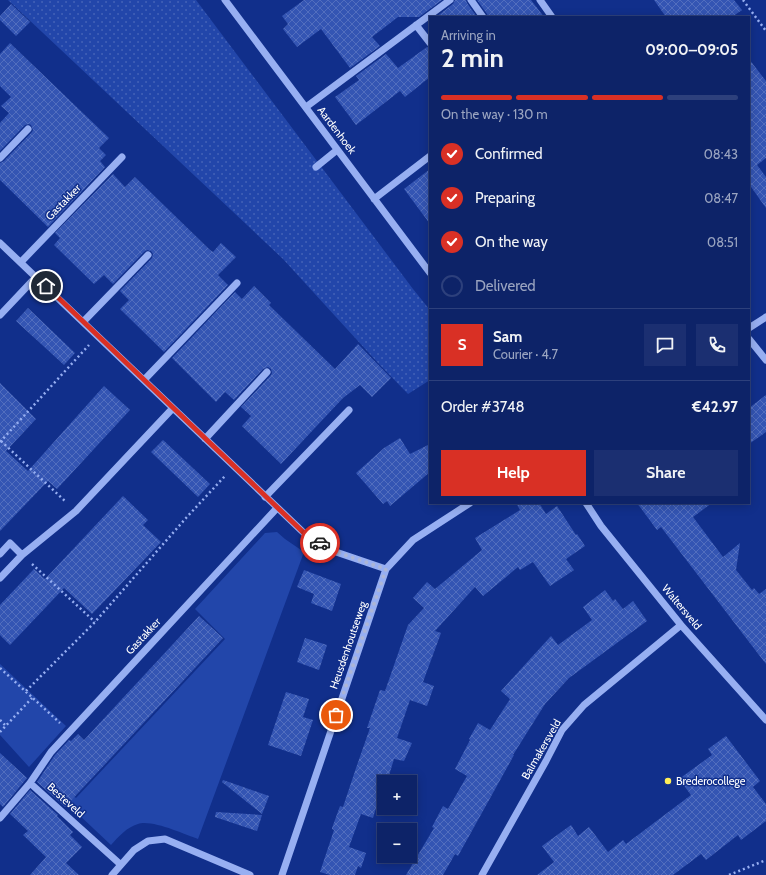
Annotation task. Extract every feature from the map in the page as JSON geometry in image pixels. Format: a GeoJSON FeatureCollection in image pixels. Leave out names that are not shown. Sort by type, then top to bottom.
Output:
{"type":"FeatureCollection","features":[{"type":"Feature","properties":{"kind":"street","name":"Aardenhoek"},"geometry":{"type":"LineString","coordinates":[[225,0],[429,272]]}},
{"type":"Feature","properties":{"kind":"street"},"geometry":{"type":"LineString","coordinates":[[306,107],[450,0]]}},
{"type":"Feature","properties":{"kind":"street"},"geometry":{"type":"LineString","coordinates":[[471,0],[482,16]]}},
{"type":"Feature","properties":{"kind":"street"},"geometry":{"type":"LineString","coordinates":[[540,0],[551,16]]}},
{"type":"Feature","properties":{"kind":"street"},"geometry":{"type":"LineString","coordinates":[[416,25],[429,42]]}},
{"type":"Feature","properties":{"kind":"street"},"geometry":{"type":"LineString","coordinates":[[0,158],[28,129]]}},
{"type":"Feature","properties":{"kind":"street"},"geometry":{"type":"LineString","coordinates":[[316,167],[338,150]]}},
{"type":"Feature","properties":{"kind":"street","name":"Gastakker"},"geometry":{"type":"LineString","coordinates":[[21,262],[122,157]]}},
{"type":"Feature","properties":{"kind":"street"},"geometry":{"type":"LineString","coordinates":[[374,198],[429,157]]}},
{"type":"Feature","properties":{"kind":"street"},"geometry":{"type":"LineString","coordinates":[[0,243],[304,533],[336,552],[386,569]]}},
{"type":"Feature","properties":{"kind":"street"},"geometry":{"type":"LineString","coordinates":[[83,322],[148,255]]}},
{"type":"Feature","properties":{"kind":"street"},"geometry":{"type":"LineString","coordinates":[[0,316],[36,277]]}},
{"type":"Feature","properties":{"kind":"street"},"geometry":{"type":"LineString","coordinates":[[144,380],[237,283]]}},
{"type":"Feature","properties":{"kind":"street"},"geometry":{"type":"LineString","coordinates":[[750,327],[766,317]]}},
{"type":"Feature","properties":{"kind":"street"},"geometry":{"type":"LineString","coordinates":[[750,340],[766,360]]}},
{"type":"Feature","properties":{"kind":"street"},"geometry":{"type":"LineString","coordinates":[[205,439],[267,372]]}},
{"type":"Feature","properties":{"kind":"street"},"geometry":{"type":"LineString","coordinates":[[0,578],[22,555],[76,511],[173,408]]}},
{"type":"Feature","properties":{"kind":"street"},"geometry":{"type":"LineString","coordinates":[[265,497],[349,410]]}},
{"type":"Feature","properties":{"kind":"street","name":"Heusdenhoutseweg"},"geometry":{"type":"LineString","coordinates":[[282,875],[386,569],[413,540],[468,504]]}},
{"type":"Feature","properties":{"kind":"street","name":"Waltersveld"},"geometry":{"type":"LineString","coordinates":[[587,504],[601,526],[681,625],[766,720]]}},
{"type":"Feature","properties":{"kind":"street","name":"Gastakker"},"geometry":{"type":"LineString","coordinates":[[30,782],[51,752],[277,508]]}},
{"type":"Feature","properties":{"kind":"street"},"geometry":{"type":"LineString","coordinates":[[0,554],[10,543],[22,555]]}},
{"type":"Feature","properties":{"kind":"street","name":"Balmakersveld"},"geometry":{"type":"LineString","coordinates":[[482,875],[562,730],[584,705],[681,625]]}},
{"type":"Feature","properties":{"kind":"street","name":"Besteveld"},"geometry":{"type":"LineString","coordinates":[[0,818],[30,782],[120,864]]}},
{"type":"Feature","properties":{"kind":"street"},"geometry":{"type":"LineString","coordinates":[[112,875],[120,864],[134,850],[148,840],[165,839],[250,875]]}},
{"type":"Feature","properties":{"kind":"path"},"geometry":{"type":"LineString","coordinates":[[743,0],[766,31]]}},
{"type":"Feature","properties":{"kind":"path"},"geometry":{"type":"LineString","coordinates":[[76,511],[1,442],[97,336]]}},
{"type":"Feature","properties":{"kind":"path"},"geometry":{"type":"LineString","coordinates":[[26,691],[95,622],[186,518],[234,467]]}},
{"type":"Feature","properties":{"kind":"path"},"geometry":{"type":"LineString","coordinates":[[22,555],[95,622]]}},
{"type":"Feature","properties":{"kind":"path"},"geometry":{"type":"LineString","coordinates":[[0,668],[70,732]]}},
{"type":"Feature","properties":{"kind":"path"},"geometry":{"type":"LineString","coordinates":[[0,732],[32,698]]}},
{"type":"Feature","properties":{"kind":"path"},"geometry":{"type":"LineString","coordinates":[[0,720],[6,726]]}},
{"type":"Feature","properties":{"kind":"path"},"geometry":{"type":"LineString","coordinates":[[729,875],[766,860]]}},
{"type":"Feature","properties":{"kind":"shaded area"},"geometry":{"type":"Polygon","coordinates":[[[8,0],[196,0],[429,309],[429,381],[408,394],[283,259],[8,0]]]}},
{"type":"Feature","properties":{"kind":"shaded area"},"geometry":{"type":"Polygon","coordinates":[[[277,532],[304,552],[198,839],[159,825],[144,823],[134,825],[126,830],[111,845],[44,782],[51,775],[76,798],[225,639],[195,609],[265,533],[277,532]]]}},
{"type":"Feature","properties":{"kind":"shaded area"},"geometry":{"type":"Polygon","coordinates":[[[0,664],[66,726],[29,767],[0,735],[0,664]]]}},
{"type":"Feature","properties":{"kind":"building"},"geometry":{"type":"Polygon","coordinates":[[[304,0],[442,0],[419,17],[398,17],[372,37],[380,46],[350,68],[321,29],[297,47],[283,29],[288,24],[282,16],[304,0]]]}},
{"type":"Feature","properties":{"kind":"building"},"geometry":{"type":"Polygon","coordinates":[[[455,0],[466,0],[476,16],[437,16],[453,4],[455,0]]]}},
{"type":"Feature","properties":{"kind":"building"},"geometry":{"type":"Polygon","coordinates":[[[477,0],[531,0],[543,16],[488,16],[477,0]]]}},
{"type":"Feature","properties":{"kind":"building"},"geometry":{"type":"Polygon","coordinates":[[[654,0],[734,0],[742,10],[733,16],[665,16],[654,0]]]}},
{"type":"Feature","properties":{"kind":"building"},"geometry":{"type":"Polygon","coordinates":[[[11,4],[30,22],[16,36],[0,20],[0,16],[11,4]]]}},
{"type":"Feature","properties":{"kind":"building"},"geometry":{"type":"Polygon","coordinates":[[[10,43],[109,138],[99,148],[106,155],[100,161],[105,167],[48,227],[0,180],[0,163],[4,161],[33,130],[31,125],[25,125],[0,151],[0,123],[9,113],[1,106],[11,97],[0,86],[0,54],[10,43]]]}},
{"type":"Feature","properties":{"kind":"building"},"geometry":{"type":"Polygon","coordinates":[[[427,47],[429,48],[429,78],[405,97],[400,91],[356,125],[335,97],[359,80],[356,76],[386,54],[398,68],[427,47]]]}},
{"type":"Feature","properties":{"kind":"building"},"geometry":{"type":"Polygon","coordinates":[[[750,60],[766,81],[766,158],[757,165],[766,177],[766,208],[750,185],[750,60]]]}},
{"type":"Feature","properties":{"kind":"building"},"geometry":{"type":"Polygon","coordinates":[[[429,170],[429,223],[404,189],[429,170]]]}},
{"type":"Feature","properties":{"kind":"building"},"geometry":{"type":"Polygon","coordinates":[[[113,174],[125,187],[135,177],[210,250],[213,252],[221,243],[236,257],[218,275],[228,285],[164,352],[120,309],[129,300],[120,291],[152,258],[153,254],[151,251],[147,250],[144,252],[113,284],[104,275],[94,284],[54,245],[60,238],[55,233],[113,174]]]}},
{"type":"Feature","properties":{"kind":"building"},"geometry":{"type":"Polygon","coordinates":[[[254,286],[271,303],[269,305],[335,369],[358,344],[391,378],[372,397],[360,385],[343,398],[281,464],[242,426],[251,416],[241,407],[271,375],[271,369],[268,367],[263,369],[234,400],[225,392],[216,402],[172,358],[235,292],[242,299],[254,286]]]}},
{"type":"Feature","properties":{"kind":"building"},"geometry":{"type":"Polygon","coordinates":[[[28,308],[75,353],[64,365],[16,321],[28,308]]]}},
{"type":"Feature","properties":{"kind":"building"},"geometry":{"type":"Polygon","coordinates":[[[0,383],[36,419],[6,451],[28,471],[104,386],[130,410],[57,489],[48,481],[0,531],[0,383]]]}},
{"type":"Feature","properties":{"kind":"building"},"geometry":{"type":"Polygon","coordinates":[[[766,395],[766,432],[750,443],[750,407],[766,395]]]}},
{"type":"Feature","properties":{"kind":"building"},"geometry":{"type":"Polygon","coordinates":[[[400,438],[410,454],[429,444],[429,473],[390,506],[387,501],[383,504],[356,473],[384,448],[400,438]]]}},
{"type":"Feature","properties":{"kind":"building"},"geometry":{"type":"Polygon","coordinates":[[[163,440],[210,484],[198,497],[151,452],[163,440]]]}},
{"type":"Feature","properties":{"kind":"building"},"geometry":{"type":"Polygon","coordinates":[[[123,496],[148,520],[143,525],[161,542],[92,614],[64,588],[10,645],[0,635],[0,605],[34,569],[45,579],[123,496]]]}},
{"type":"Feature","properties":{"kind":"building"},"geometry":{"type":"Polygon","coordinates":[[[517,504],[540,504],[546,514],[557,506],[585,546],[566,559],[574,570],[550,586],[533,562],[520,570],[518,567],[483,596],[475,587],[435,631],[441,633],[423,682],[434,686],[427,706],[410,700],[397,738],[412,743],[404,761],[394,759],[389,775],[377,775],[377,808],[373,818],[361,814],[349,847],[366,853],[361,868],[358,866],[355,875],[330,875],[320,872],[334,830],[332,828],[340,806],[343,807],[370,728],[367,728],[380,690],[385,691],[408,625],[424,608],[413,598],[427,582],[435,589],[482,550],[475,538],[520,510],[517,504]]]}},
{"type":"Feature","properties":{"kind":"building"},"geometry":{"type":"Polygon","coordinates":[[[638,504],[711,504],[693,517],[723,557],[740,543],[736,570],[752,590],[754,588],[759,594],[766,589],[766,664],[661,527],[657,530],[638,504]]]}},
{"type":"Feature","properties":{"kind":"building"},"geometry":{"type":"Polygon","coordinates":[[[304,570],[341,584],[332,611],[311,603],[314,594],[297,587],[304,570]]]}},
{"type":"Feature","properties":{"kind":"building"},"geometry":{"type":"Polygon","coordinates":[[[605,590],[613,601],[615,599],[623,609],[633,601],[647,621],[569,678],[545,704],[513,755],[458,856],[455,854],[443,875],[406,875],[413,863],[417,863],[417,857],[434,828],[432,827],[443,806],[448,809],[467,776],[455,769],[478,723],[490,730],[510,699],[501,691],[551,636],[558,645],[592,620],[583,607],[605,590]]]}},
{"type":"Feature","properties":{"kind":"building"},"geometry":{"type":"Polygon","coordinates":[[[199,616],[223,638],[65,807],[37,782],[55,755],[69,740],[71,741],[78,734],[84,740],[199,616]]]}},
{"type":"Feature","properties":{"kind":"building"},"geometry":{"type":"Polygon","coordinates":[[[305,638],[327,645],[319,670],[297,662],[305,638]]]}},
{"type":"Feature","properties":{"kind":"building"},"geometry":{"type":"Polygon","coordinates":[[[286,692],[309,699],[303,717],[313,720],[301,756],[268,745],[286,692]]]}},
{"type":"Feature","properties":{"kind":"building"},"geometry":{"type":"Polygon","coordinates":[[[726,736],[760,781],[753,787],[766,804],[766,821],[741,840],[738,835],[706,860],[701,854],[673,875],[537,875],[554,862],[542,846],[571,825],[578,836],[589,827],[608,852],[623,840],[626,844],[691,795],[679,779],[712,755],[708,749],[726,736]]]}},
{"type":"Feature","properties":{"kind":"building"},"geometry":{"type":"Polygon","coordinates":[[[0,753],[27,778],[3,807],[0,804],[0,753]]]}},
{"type":"Feature","properties":{"kind":"building"},"geometry":{"type":"Polygon","coordinates":[[[223,780],[269,796],[262,814],[222,782],[223,780]]]}},
{"type":"Feature","properties":{"kind":"building"},"geometry":{"type":"Polygon","coordinates":[[[30,790],[58,815],[57,816],[73,832],[70,835],[82,847],[66,863],[79,875],[30,875],[46,857],[23,835],[28,831],[10,814],[30,790]]]}},
{"type":"Feature","properties":{"kind":"building"},"geometry":{"type":"Polygon","coordinates":[[[216,812],[262,815],[257,831],[215,817],[216,812]]]}},
{"type":"Feature","properties":{"kind":"way so far"},"geometry":{"type":"LineString","coordinates":[[320,543],[336,552],[386,569],[336,715]]}},
{"type":"Feature","properties":{"kind":"place","name":"Brederocollege"},"geometry":{"type":"Point","coordinates":[668,781]}},
{"type":"Feature","properties":{"kind":"route"},"geometry":{"type":"LineString","coordinates":[[46,286],[304,533],[320,543]]}}]}
